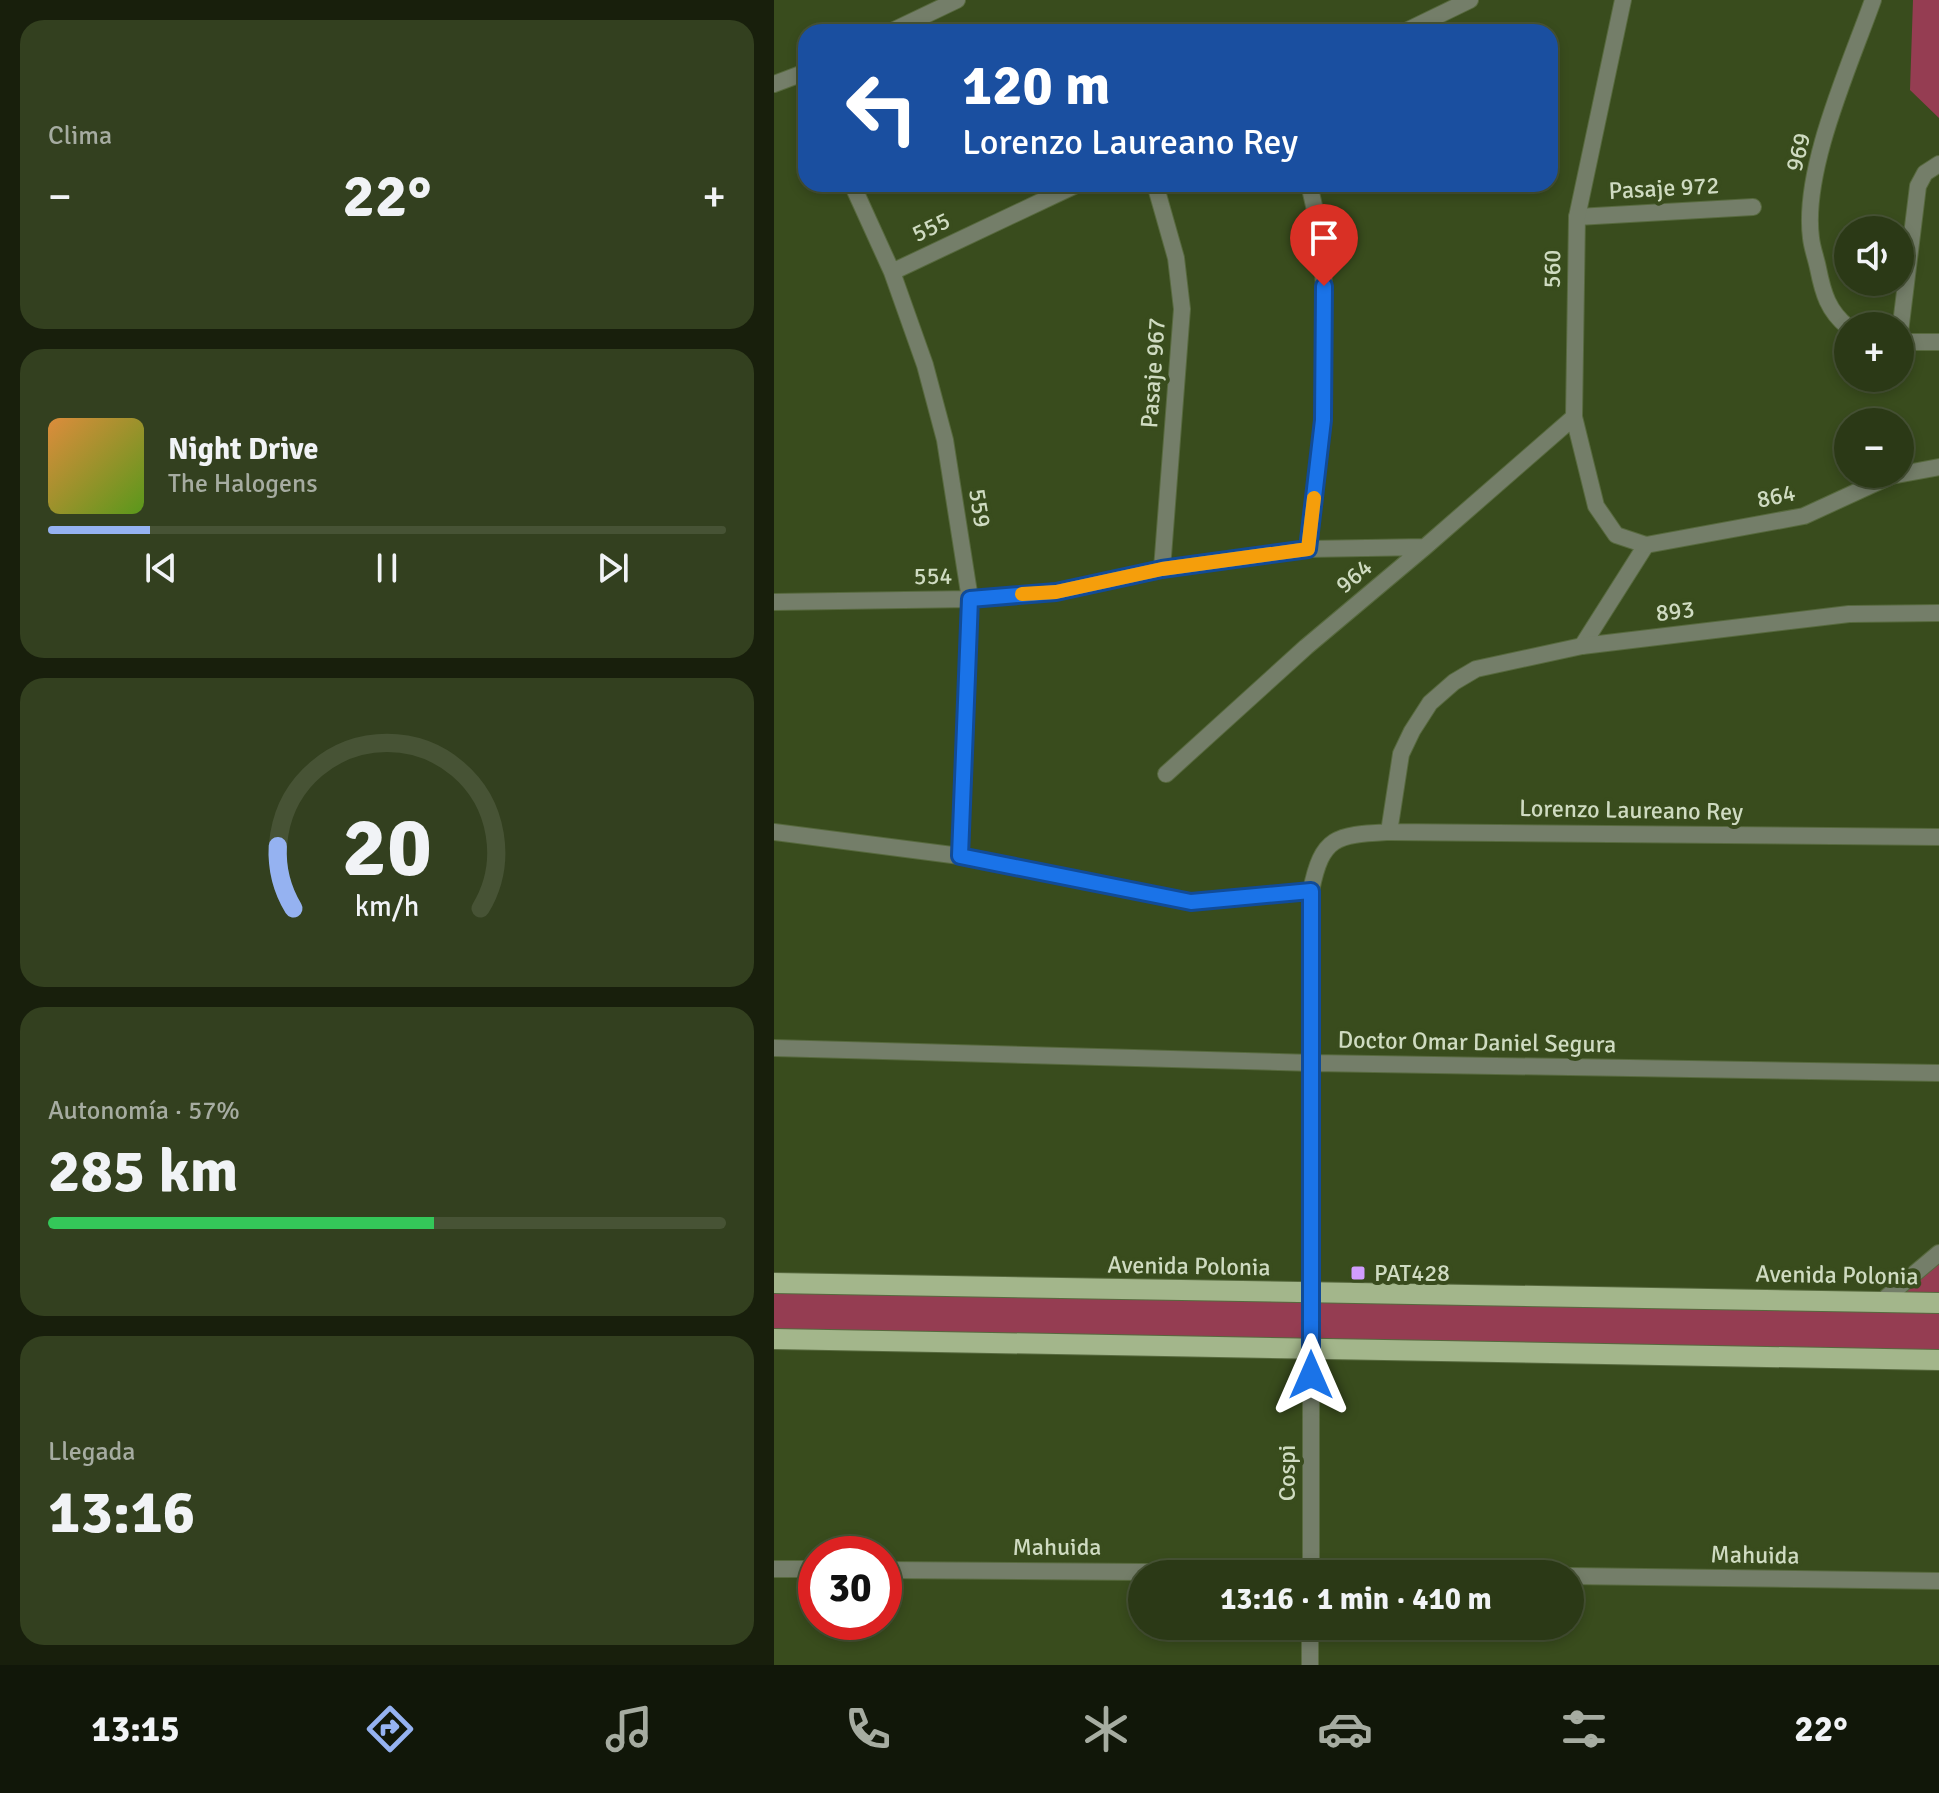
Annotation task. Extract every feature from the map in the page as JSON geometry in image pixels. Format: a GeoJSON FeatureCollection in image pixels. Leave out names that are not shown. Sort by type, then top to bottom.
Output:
{"type":"FeatureCollection","features":[{"type":"Feature","properties":{"kind":"main road","name":"Avenida Polonia"},"geometry":{"type":"LineString","coordinates":[[774,1283],[1939,1303]]}},
{"type":"Feature","properties":{"kind":"main road"},"geometry":{"type":"LineString","coordinates":[[774,1339],[1939,1360]]}},
{"type":"Feature","properties":{"kind":"street"},"geometry":{"type":"LineString","coordinates":[[907,24],[957,0]]}},
{"type":"Feature","properties":{"kind":"street"},"geometry":{"type":"LineString","coordinates":[[1420,24],[1470,0]]}},
{"type":"Feature","properties":{"kind":"street","name":"560"},"geometry":{"type":"LineString","coordinates":[[1616,535],[1596,506],[1574,417],[1577,217],[1623,0]]}},
{"type":"Feature","properties":{"kind":"street","name":"969"},"geometry":{"type":"LineString","coordinates":[[1834,312],[1824,298],[1811,237],[1811,208],[1818,156],[1873,0]]}},
{"type":"Feature","properties":{"kind":"street"},"geometry":{"type":"LineString","coordinates":[[774,84],[798,77]]}},
{"type":"Feature","properties":{"kind":"street"},"geometry":{"type":"LineString","coordinates":[[1902,312],[1918,186],[1925,173],[1938,164]]}},
{"type":"Feature","properties":{"kind":"street","name":"559"},"geometry":{"type":"LineString","coordinates":[[856,192],[892,272],[925,365],[945,440],[970,599],[960,856]]}},
{"type":"Feature","properties":{"kind":"street","name":"555"},"geometry":{"type":"LineString","coordinates":[[892,272],[1061,192]]}},
{"type":"Feature","properties":{"kind":"street","name":"Pasaje 967"},"geometry":{"type":"LineString","coordinates":[[1157,192],[1176,258],[1182,309],[1162,569]]}},
{"type":"Feature","properties":{"kind":"street"},"geometry":{"type":"LineString","coordinates":[[1308,549],[1323,420],[1324,286],[1320,232],[1311,192]]}},
{"type":"Feature","properties":{"kind":"street","name":"Pasaje 972"},"geometry":{"type":"LineString","coordinates":[[1577,217],[1753,207]]}},
{"type":"Feature","properties":{"kind":"street"},"geometry":{"type":"LineString","coordinates":[[1914,342],[1939,342]]}},
{"type":"Feature","properties":{"kind":"street","name":"964"},"geometry":{"type":"LineString","coordinates":[[1166,774],[1306,647],[1574,417]]}},
{"type":"Feature","properties":{"kind":"street","name":"864"},"geometry":{"type":"LineString","coordinates":[[1616,535],[1646,545],[1804,516],[1891,476],[1939,467]]}},
{"type":"Feature","properties":{"kind":"street"},"geometry":{"type":"LineString","coordinates":[[1582,646],[1646,545]]}},
{"type":"Feature","properties":{"kind":"street","name":"554"},"geometry":{"type":"LineString","coordinates":[[774,602],[970,599],[1056,592],[1162,569],[1308,549],[1425,547]]}},
{"type":"Feature","properties":{"kind":"street","name":"893"},"geometry":{"type":"LineString","coordinates":[[1389,832],[1401,754],[1412,731],[1430,703],[1454,682],[1476,669],[1582,646],[1849,614],[1939,613]]}},
{"type":"Feature","properties":{"kind":"street"},"geometry":{"type":"LineString","coordinates":[[774,832],[960,856],[1191,902],[1311,891]]}},
{"type":"Feature","properties":{"kind":"street","name":"Lorenzo Laureano Rey"},"geometry":{"type":"LineString","coordinates":[[1328,848],[1344,835],[1389,832],[1939,837]]}},
{"type":"Feature","properties":{"kind":"street","name":"Cospi"},"geometry":{"type":"LineString","coordinates":[[1311,1560],[1311,891],[1317,861],[1328,848]]}},
{"type":"Feature","properties":{"kind":"street","name":"Doctor Omar Daniel Segura"},"geometry":{"type":"LineString","coordinates":[[774,1048],[1313,1063],[1939,1073]]}},
{"type":"Feature","properties":{"kind":"street"},"geometry":{"type":"LineString","coordinates":[[1882,1301],[1939,1253]]}},
{"type":"Feature","properties":{"kind":"street"},"geometry":{"type":"LineString","coordinates":[[774,1569],[798,1569]]}},
{"type":"Feature","properties":{"kind":"street","name":"Mahuida"},"geometry":{"type":"LineString","coordinates":[[902,1570],[1128,1572]]}},
{"type":"Feature","properties":{"kind":"street","name":"Mahuida"},"geometry":{"type":"LineString","coordinates":[[1584,1576],[1939,1581]]}},
{"type":"Feature","properties":{"kind":"street"},"geometry":{"type":"LineString","coordinates":[[1310,1640],[1310,1665]]}},
{"type":"Feature","properties":{"kind":"shaded area"},"geometry":{"type":"Polygon","coordinates":[[[1913,0],[1939,0],[1939,118],[1910,90],[1913,0]]]}},
{"type":"Feature","properties":{"kind":"shaded area"},"geometry":{"type":"Polygon","coordinates":[[[1939,1253],[1939,1360],[774,1339],[774,1283],[1881,1301],[1939,1253]]]}},
{"type":"Feature","properties":{"kind":"slow traffic"},"geometry":{"type":"LineString","coordinates":[[1022,594],[1056,592],[1162,569],[1308,549],[1314,498]]}},
{"type":"Feature","properties":{"kind":"place","name":"PAT428"},"geometry":{"type":"Point","coordinates":[1358,1273]}},
{"type":"Feature","properties":{"kind":"route"},"geometry":{"type":"LineString","coordinates":[[1311,1375],[1311,891],[1191,902],[960,856],[970,599],[1056,592],[1162,569],[1308,549],[1323,420],[1324,286]]}}]}
